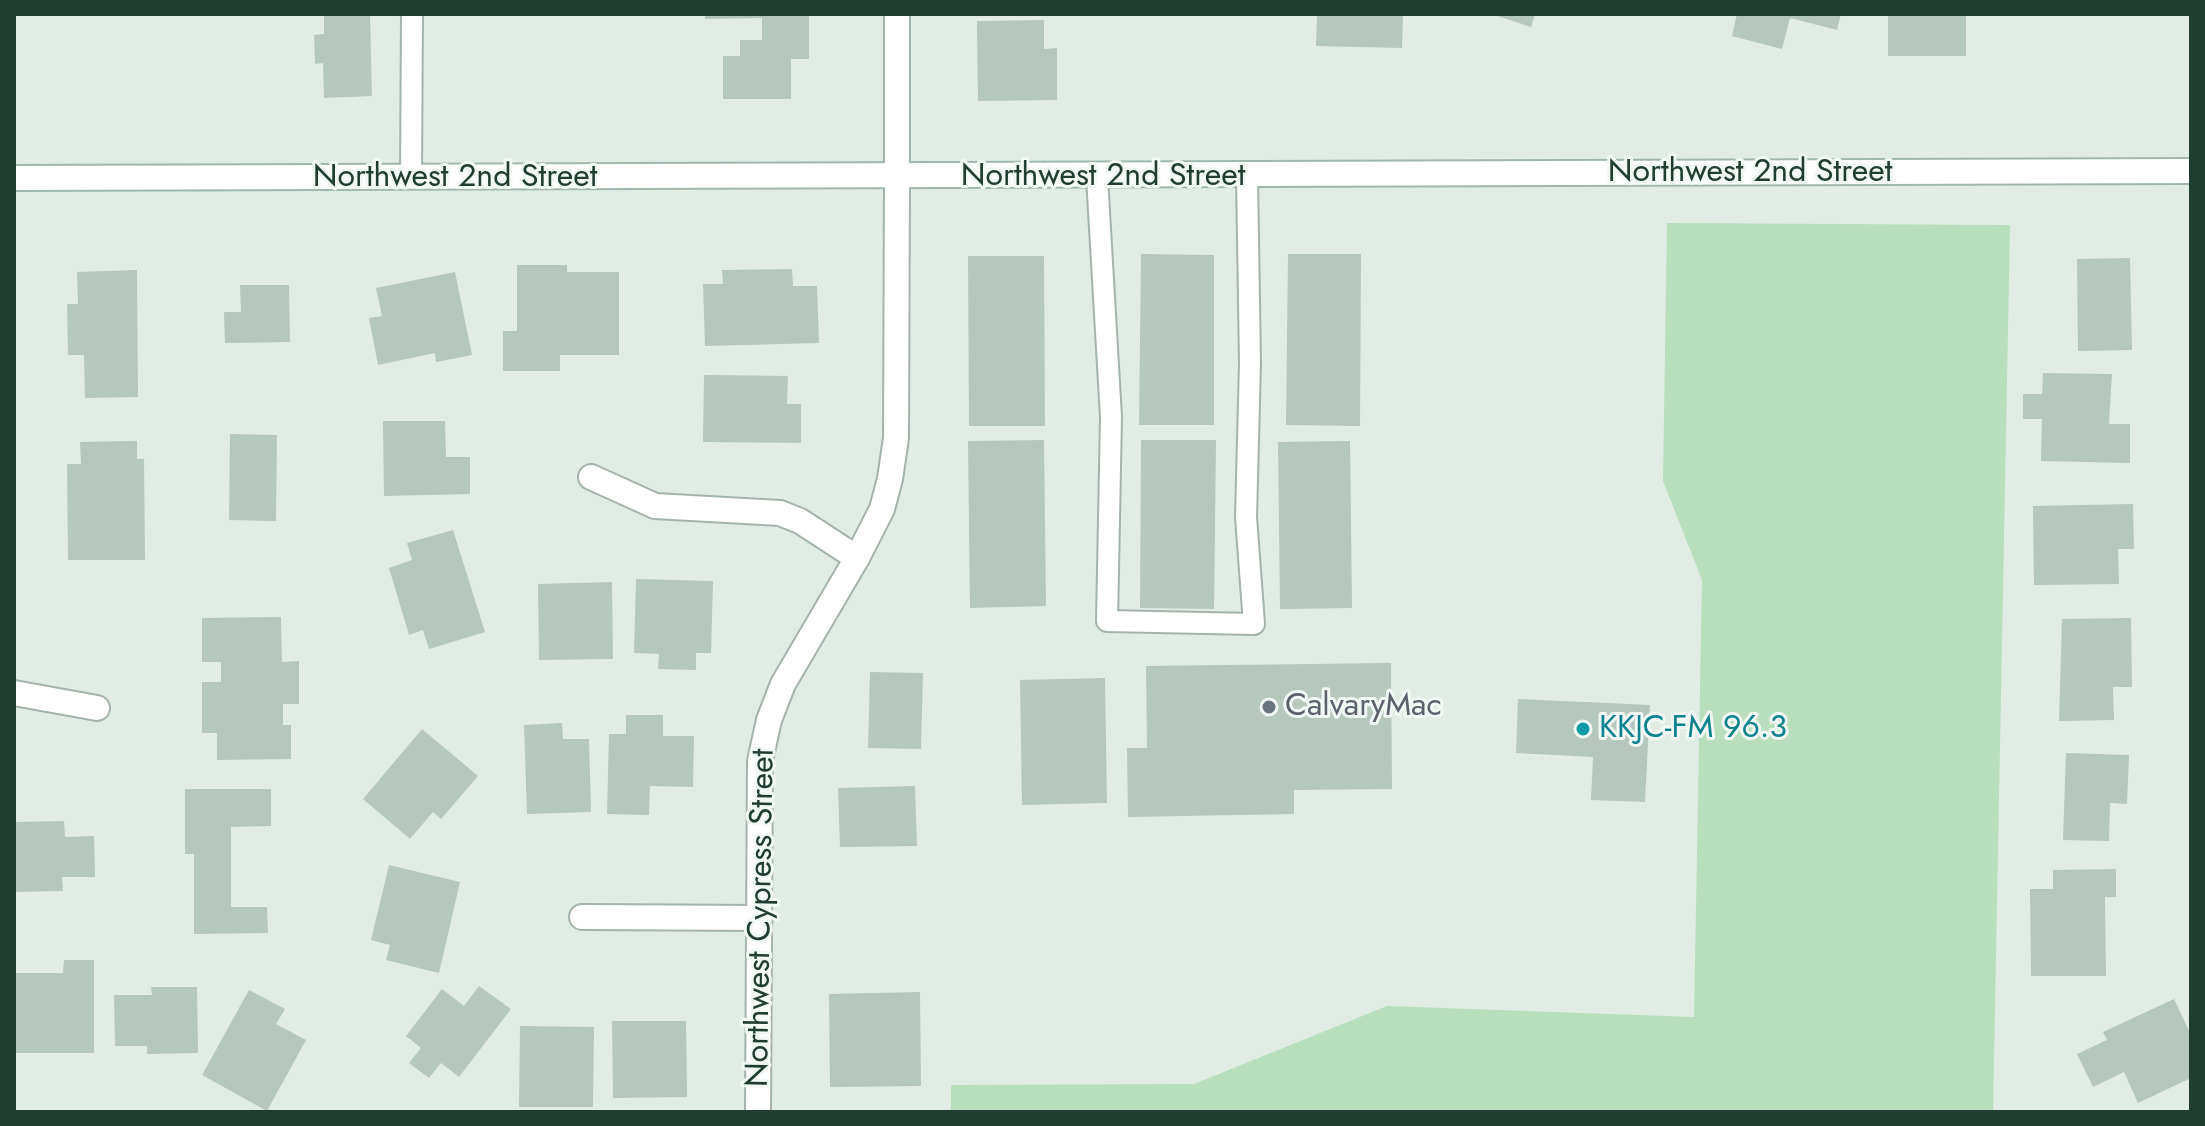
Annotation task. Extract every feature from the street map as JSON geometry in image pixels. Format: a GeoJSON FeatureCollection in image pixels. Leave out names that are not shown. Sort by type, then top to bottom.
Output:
{"type":"FeatureCollection","features":[{"type":"Feature","properties":{"kind":"main road","name":"Northwest Cypress Street"},"geometry":{"type":"LineString","coordinates":[[758,1112],[760,761],[769,720],[783,684],[882,509],[896,438],[897,14]]}},
{"type":"Feature","properties":{"kind":"main road","name":"Northwest 2nd Street"},"geometry":{"type":"LineString","coordinates":[[14,178],[897,178],[2191,171]]}},
{"type":"Feature","properties":{"kind":"main road"},"geometry":{"type":"LineString","coordinates":[[591,477],[655,506],[780,513],[800,521],[857,558]]}},
{"type":"Feature","properties":{"kind":"main road"},"geometry":{"type":"LineString","coordinates":[[14,693],[97,708]]}},
{"type":"Feature","properties":{"kind":"main road"},"geometry":{"type":"LineString","coordinates":[[582,917],[760,918]]}},
{"type":"Feature","properties":{"kind":"lane"},"geometry":{"type":"LineString","coordinates":[[411,178],[412,14]]}},
{"type":"Feature","properties":{"kind":"lane"},"geometry":{"type":"LineString","coordinates":[[1097,177],[1111,417],[1107,621],[1254,624],[1246,517],[1250,363],[1247,176]]}},
{"type":"Feature","properties":{"kind":"green space"},"geometry":{"type":"Polygon","coordinates":[[[1667,223],[2010,225],[1993,1112],[951,1112],[951,1085],[1194,1084],[1387,1006],[1694,1017],[1702,580],[1663,481],[1667,223]]]}},
{"type":"Feature","properties":{"kind":"building"},"geometry":{"type":"Polygon","coordinates":[[[324,14],[370,14],[372,96],[324,98],[323,63],[315,64],[314,35],[324,34],[324,14]]]}},
{"type":"Feature","properties":{"kind":"building"},"geometry":{"type":"Polygon","coordinates":[[[705,14],[809,14],[809,59],[791,59],[791,99],[723,99],[723,56],[740,56],[740,40],[762,40],[762,18],[705,19],[705,14]]]}},
{"type":"Feature","properties":{"kind":"building"},"geometry":{"type":"Polygon","coordinates":[[[1317,14],[1403,14],[1402,48],[1316,46],[1317,14]]]}},
{"type":"Feature","properties":{"kind":"building"},"geometry":{"type":"Polygon","coordinates":[[[1492,14],[1535,14],[1531,27],[1492,14]]]}},
{"type":"Feature","properties":{"kind":"building"},"geometry":{"type":"Polygon","coordinates":[[[1737,14],[1841,14],[1837,30],[1790,18],[1782,49],[1732,36],[1737,14]]]}},
{"type":"Feature","properties":{"kind":"building"},"geometry":{"type":"Polygon","coordinates":[[[1888,14],[1966,14],[1966,56],[1888,56],[1888,14]]]}},
{"type":"Feature","properties":{"kind":"building"},"geometry":{"type":"Polygon","coordinates":[[[1044,20],[1044,49],[1057,48],[1057,100],[978,101],[977,21],[1044,20]]]}},
{"type":"Feature","properties":{"kind":"building"},"geometry":{"type":"Polygon","coordinates":[[[1141,254],[1214,255],[1214,425],[1139,425],[1141,254]]]}},
{"type":"Feature","properties":{"kind":"building"},"geometry":{"type":"Polygon","coordinates":[[[1288,254],[1361,254],[1360,426],[1286,425],[1288,254]]]}},
{"type":"Feature","properties":{"kind":"building"},"geometry":{"type":"Polygon","coordinates":[[[968,256],[1044,256],[1045,426],[969,426],[968,256]]]}},
{"type":"Feature","properties":{"kind":"building"},"geometry":{"type":"Polygon","coordinates":[[[2130,258],[2132,350],[2078,351],[2077,259],[2130,258]]]}},
{"type":"Feature","properties":{"kind":"building"},"geometry":{"type":"Polygon","coordinates":[[[517,265],[567,265],[567,272],[619,272],[619,355],[560,355],[560,371],[503,371],[503,331],[517,331],[517,265]]]}},
{"type":"Feature","properties":{"kind":"building"},"geometry":{"type":"Polygon","coordinates":[[[792,269],[793,286],[817,286],[819,343],[705,346],[703,284],[723,284],[722,270],[792,269]]]}},
{"type":"Feature","properties":{"kind":"building"},"geometry":{"type":"Polygon","coordinates":[[[137,270],[138,397],[85,398],[84,355],[68,355],[67,304],[78,304],[77,272],[137,270]]]}},
{"type":"Feature","properties":{"kind":"building"},"geometry":{"type":"Polygon","coordinates":[[[455,272],[472,355],[436,362],[435,353],[378,365],[369,318],[382,316],[376,288],[455,272]]]}},
{"type":"Feature","properties":{"kind":"building"},"geometry":{"type":"Polygon","coordinates":[[[240,285],[289,285],[290,342],[225,343],[224,312],[241,312],[240,285]]]}},
{"type":"Feature","properties":{"kind":"building"},"geometry":{"type":"Polygon","coordinates":[[[2043,373],[2112,374],[2109,424],[2130,424],[2130,463],[2041,461],[2042,419],[2023,419],[2023,394],[2042,394],[2043,373]]]}},
{"type":"Feature","properties":{"kind":"building"},"geometry":{"type":"Polygon","coordinates":[[[704,375],[788,376],[787,404],[801,404],[801,443],[703,442],[704,375]]]}},
{"type":"Feature","properties":{"kind":"building"},"geometry":{"type":"Polygon","coordinates":[[[383,421],[445,421],[446,457],[470,457],[470,494],[384,496],[383,421]]]}},
{"type":"Feature","properties":{"kind":"building"},"geometry":{"type":"Polygon","coordinates":[[[230,434],[277,435],[276,521],[229,520],[230,434]]]}},
{"type":"Feature","properties":{"kind":"building"},"geometry":{"type":"Polygon","coordinates":[[[1044,440],[1046,606],[970,608],[968,441],[1044,440]]]}},
{"type":"Feature","properties":{"kind":"building"},"geometry":{"type":"Polygon","coordinates":[[[1141,440],[1216,440],[1214,609],[1140,608],[1141,440]]]}},
{"type":"Feature","properties":{"kind":"building"},"geometry":{"type":"Polygon","coordinates":[[[137,441],[137,459],[144,459],[145,560],[68,560],[67,464],[81,464],[80,442],[137,441]]]}},
{"type":"Feature","properties":{"kind":"building"},"geometry":{"type":"Polygon","coordinates":[[[1350,441],[1352,608],[1280,609],[1278,442],[1350,441]]]}},
{"type":"Feature","properties":{"kind":"building"},"geometry":{"type":"Polygon","coordinates":[[[2133,504],[2134,549],[2118,549],[2119,584],[2034,585],[2033,506],[2133,504]]]}},
{"type":"Feature","properties":{"kind":"building"},"geometry":{"type":"Polygon","coordinates":[[[453,530],[485,632],[429,649],[423,630],[409,635],[389,568],[412,560],[407,543],[453,530]]]}},
{"type":"Feature","properties":{"kind":"building"},"geometry":{"type":"Polygon","coordinates":[[[636,579],[713,581],[711,653],[696,653],[696,670],[658,669],[659,654],[634,653],[636,579]]]}},
{"type":"Feature","properties":{"kind":"building"},"geometry":{"type":"Polygon","coordinates":[[[612,582],[613,659],[539,660],[538,584],[612,582]]]}},
{"type":"Feature","properties":{"kind":"building"},"geometry":{"type":"Polygon","coordinates":[[[281,617],[282,662],[299,661],[299,704],[283,704],[283,725],[291,725],[291,759],[217,760],[217,733],[202,733],[202,682],[221,682],[221,662],[202,662],[202,618],[281,617]]]}},
{"type":"Feature","properties":{"kind":"building"},"geometry":{"type":"Polygon","coordinates":[[[2131,618],[2132,687],[2113,687],[2114,720],[2059,721],[2062,619],[2131,618]]]}},
{"type":"Feature","properties":{"kind":"building","name":"CalvaryMac"},"geometry":{"type":"Polygon","coordinates":[[[1391,663],[1392,789],[1294,790],[1294,814],[1128,817],[1127,748],[1147,748],[1146,666],[1391,663]]]}},
{"type":"Feature","properties":{"kind":"building"},"geometry":{"type":"Polygon","coordinates":[[[870,672],[923,673],[921,749],[868,748],[870,672]]]}},
{"type":"Feature","properties":{"kind":"building"},"geometry":{"type":"Polygon","coordinates":[[[1105,678],[1107,803],[1022,805],[1020,680],[1105,678]]]}},
{"type":"Feature","properties":{"kind":"building","name":"KKJC-FM 96.3"},"geometry":{"type":"Polygon","coordinates":[[[1518,699],[1650,705],[1645,802],[1591,800],[1593,757],[1516,753],[1518,699]]]}},
{"type":"Feature","properties":{"kind":"building"},"geometry":{"type":"Polygon","coordinates":[[[626,715],[663,715],[663,736],[694,736],[693,787],[650,786],[649,815],[607,814],[609,734],[626,734],[626,715]]]}},
{"type":"Feature","properties":{"kind":"building"},"geometry":{"type":"Polygon","coordinates":[[[562,723],[563,739],[589,739],[591,812],[527,814],[524,725],[562,723]]]}},
{"type":"Feature","properties":{"kind":"building"},"geometry":{"type":"Polygon","coordinates":[[[422,729],[478,776],[441,819],[433,812],[410,839],[363,799],[422,729]]]}},
{"type":"Feature","properties":{"kind":"building"},"geometry":{"type":"Polygon","coordinates":[[[2066,753],[2129,755],[2127,804],[2110,803],[2109,841],[2063,840],[2066,753]]]}},
{"type":"Feature","properties":{"kind":"building"},"geometry":{"type":"Polygon","coordinates":[[[915,786],[917,846],[840,847],[838,788],[915,786]]]}},
{"type":"Feature","properties":{"kind":"building"},"geometry":{"type":"Polygon","coordinates":[[[185,789],[271,789],[271,826],[231,827],[231,907],[267,907],[268,933],[194,934],[194,854],[185,854],[185,789]]]}},
{"type":"Feature","properties":{"kind":"building"},"geometry":{"type":"Polygon","coordinates":[[[64,821],[65,837],[94,836],[95,877],[62,877],[63,891],[14,892],[14,822],[64,821]]]}},
{"type":"Feature","properties":{"kind":"building"},"geometry":{"type":"Polygon","coordinates":[[[389,865],[460,882],[439,973],[386,960],[390,945],[371,940],[389,865]]]}},
{"type":"Feature","properties":{"kind":"building"},"geometry":{"type":"Polygon","coordinates":[[[2116,869],[2116,897],[2105,897],[2106,976],[2031,976],[2030,889],[2053,889],[2053,870],[2116,869]]]}},
{"type":"Feature","properties":{"kind":"building"},"geometry":{"type":"Polygon","coordinates":[[[64,960],[94,960],[94,1053],[14,1053],[14,973],[63,973],[64,960]]]}},
{"type":"Feature","properties":{"kind":"building"},"geometry":{"type":"Polygon","coordinates":[[[479,986],[511,1009],[459,1077],[441,1063],[429,1078],[409,1063],[421,1048],[406,1036],[442,989],[464,1006],[479,986]]]}},
{"type":"Feature","properties":{"kind":"building"},"geometry":{"type":"Polygon","coordinates":[[[151,987],[197,987],[198,1053],[147,1054],[147,1046],[115,1046],[114,995],[152,995],[151,987]]]}},
{"type":"Feature","properties":{"kind":"building"},"geometry":{"type":"Polygon","coordinates":[[[249,990],[285,1009],[276,1024],[306,1040],[267,1111],[202,1075],[249,990]]]}},
{"type":"Feature","properties":{"kind":"building"},"geometry":{"type":"Polygon","coordinates":[[[920,992],[921,1086],[830,1087],[829,994],[920,992]]]}},
{"type":"Feature","properties":{"kind":"building"},"geometry":{"type":"Polygon","coordinates":[[[2174,999],[2191,1035],[2191,1078],[2138,1103],[2124,1072],[2093,1087],[2077,1054],[2107,1040],[2103,1032],[2174,999]]]}},
{"type":"Feature","properties":{"kind":"building"},"geometry":{"type":"Polygon","coordinates":[[[612,1021],[686,1021],[687,1097],[613,1098],[612,1021]]]}},
{"type":"Feature","properties":{"kind":"building"},"geometry":{"type":"Polygon","coordinates":[[[520,1026],[594,1027],[593,1107],[519,1107],[520,1026]]]}},
{"type":"Feature","properties":{"kind":"place","name":"CalvaryMac"},"geometry":{"type":"Point","coordinates":[1269,707]}},
{"type":"Feature","properties":{"kind":"place","name":"KKJC-FM 96.3"},"geometry":{"type":"Point","coordinates":[1583,729]}}]}
